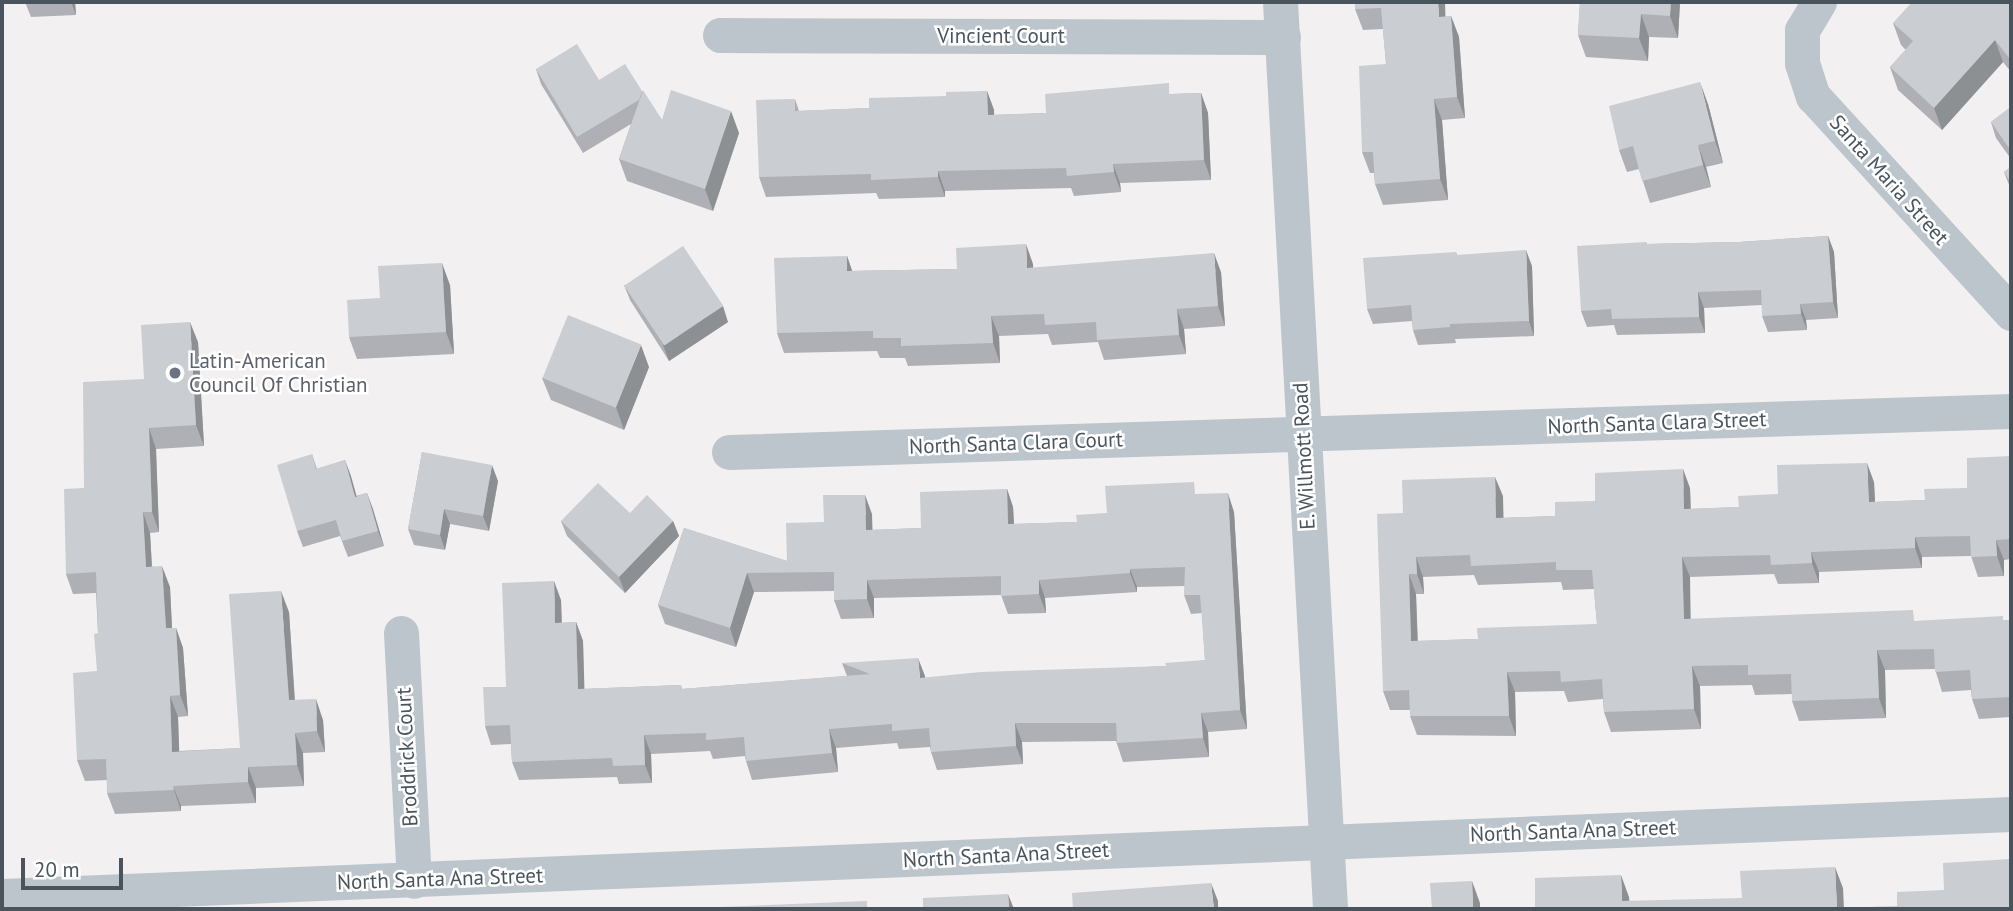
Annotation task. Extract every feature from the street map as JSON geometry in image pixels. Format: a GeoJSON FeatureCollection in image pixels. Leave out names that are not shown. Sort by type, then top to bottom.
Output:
{"type":"FeatureCollection","features":[{"type":"Feature","properties":{"kind":"street","name":"E. Willmott Road"},"geometry":{"type":"LineString","coordinates":[[1280,2],[1330,909]]}},
{"type":"Feature","properties":{"kind":"street","name":"Santa Maria Street"},"geometry":{"type":"LineString","coordinates":[[1810,16],[1802,63],[1813,96],[2011,313]]}},
{"type":"Feature","properties":{"kind":"street","name":"Vincient Court"},"geometry":{"type":"LineString","coordinates":[[720,35],[1283,37]]}},
{"type":"Feature","properties":{"kind":"street","name":"North Santa Clara Street"},"geometry":{"type":"LineString","coordinates":[[1303,435],[2011,411]]}},
{"type":"Feature","properties":{"kind":"street","name":"North Santa Clara Court"},"geometry":{"type":"LineString","coordinates":[[729,452],[1303,435]]}},
{"type":"Feature","properties":{"kind":"street","name":"Broddrick Court"},"geometry":{"type":"LineString","coordinates":[[401,633],[414,881]]}},
{"type":"Feature","properties":{"kind":"street","name":"North Santa Ana Street"},"geometry":{"type":"LineString","coordinates":[[2,895],[414,881],[2011,814]]}},
{"type":"Feature","properties":{"kind":"building"},"geometry":{"type":"Polygon","coordinates":[[[1355,2],[1438,2],[1439,17],[1451,16],[1457,97],[1434,99],[1440,179],[1375,184],[1373,152],[1362,152],[1359,66],[1386,64],[1381,8],[1355,9],[1355,2]]]}},
{"type":"Feature","properties":{"kind":"building"},"geometry":{"type":"Polygon","coordinates":[[[1580,2],[1671,2],[1670,16],[1641,14],[1639,38],[1578,35],[1580,2]]]}},
{"type":"Feature","properties":{"kind":"building"},"geometry":{"type":"Polygon","coordinates":[[[1912,2],[2011,2],[2011,58],[1995,40],[1934,108],[1890,67],[1913,41],[1893,23],[1912,2]]]}},
{"type":"Feature","properties":{"kind":"building"},"geometry":{"type":"Polygon","coordinates":[[[577,44],[599,80],[625,64],[642,91],[639,100],[577,137],[536,69],[577,44]]]}},
{"type":"Feature","properties":{"kind":"building"},"geometry":{"type":"Polygon","coordinates":[[[1700,82],[1715,141],[1698,145],[1703,165],[1642,181],[1633,146],[1619,150],[1609,106],[1700,82]]]}},
{"type":"Feature","properties":{"kind":"building"},"geometry":{"type":"Polygon","coordinates":[[[1169,83],[1169,94],[1201,93],[1204,160],[1113,164],[1114,172],[1067,176],[1066,168],[938,171],[938,177],[871,180],[871,174],[759,177],[756,100],[795,99],[795,111],[869,108],[869,98],[946,96],[946,92],[987,91],[988,115],[1046,113],[1045,94],[1169,83]]]}},
{"type":"Feature","properties":{"kind":"building"},"geometry":{"type":"Polygon","coordinates":[[[643,90],[662,120],[671,90],[731,111],[705,189],[619,159],[643,90]]]}},
{"type":"Feature","properties":{"kind":"building"},"geometry":{"type":"Polygon","coordinates":[[[2011,107],[2011,151],[1991,122],[2011,107]]]}},
{"type":"Feature","properties":{"kind":"building"},"geometry":{"type":"Polygon","coordinates":[[[2011,167],[2011,183],[2004,172],[2011,167]]]}},
{"type":"Feature","properties":{"kind":"building"},"geometry":{"type":"Polygon","coordinates":[[[1828,236],[1833,302],[1800,304],[1801,314],[1762,316],[1761,290],[1698,292],[1699,317],[1612,319],[1611,309],[1581,311],[1577,246],[1646,242],[1739,242],[1828,236]]]}},
{"type":"Feature","properties":{"kind":"building"},"geometry":{"type":"Polygon","coordinates":[[[1026,244],[1027,268],[1214,253],[1218,306],[1177,309],[1179,335],[1097,340],[1096,322],[1045,325],[1044,314],[991,316],[993,343],[901,346],[901,338],[873,338],[873,331],[777,333],[774,258],[847,256],[847,271],[957,269],[956,248],[1026,244]]]}},
{"type":"Feature","properties":{"kind":"building"},"geometry":{"type":"Polygon","coordinates":[[[683,246],[723,306],[664,345],[624,286],[683,246]]]}},
{"type":"Feature","properties":{"kind":"building"},"geometry":{"type":"Polygon","coordinates":[[[1526,250],[1529,321],[1450,324],[1450,327],[1413,330],[1411,305],[1367,309],[1363,258],[1526,250]]]}},
{"type":"Feature","properties":{"kind":"building"},"geometry":{"type":"Polygon","coordinates":[[[442,263],[446,332],[349,337],[347,300],[380,298],[378,266],[442,263]]]}},
{"type":"Feature","properties":{"kind":"building"},"geometry":{"type":"Polygon","coordinates":[[[568,315],[641,345],[616,408],[543,378],[568,315]]]}},
{"type":"Feature","properties":{"kind":"building"},"geometry":{"type":"Polygon","coordinates":[[[190,322],[196,425],[149,428],[152,512],[143,512],[146,567],[162,566],[166,628],[176,628],[180,695],[170,696],[172,752],[240,748],[229,594],[281,591],[289,700],[316,699],[317,731],[295,733],[297,765],[248,767],[248,782],[173,786],[174,790],[107,793],[106,759],[77,760],[73,673],[97,671],[94,634],[98,633],[96,572],[66,574],[64,489],[84,488],[83,382],[144,379],[141,325],[190,322]]]}},
{"type":"Feature","properties":{"kind":"building"},"geometry":{"type":"Polygon","coordinates":[[[422,452],[492,465],[483,516],[444,509],[440,535],[408,529],[422,452]]]}},
{"type":"Feature","properties":{"kind":"building"},"geometry":{"type":"Polygon","coordinates":[[[312,454],[316,469],[345,460],[355,497],[367,493],[378,531],[342,541],[336,520],[297,531],[277,465],[312,454]]]}},
{"type":"Feature","properties":{"kind":"building"},"geometry":{"type":"Polygon","coordinates":[[[2011,456],[2011,539],[1996,540],[1997,556],[1971,557],[1970,536],[1915,537],[1915,548],[1811,552],[1812,563],[1771,565],[1770,555],[1682,557],[1684,619],[1913,610],[1914,621],[2003,616],[2003,620],[2011,620],[2011,697],[1972,699],[1970,670],[1935,672],[1934,649],[1877,650],[1879,698],[1792,701],[1791,674],[1748,675],[1748,665],[1692,666],[1694,709],[1604,712],[1602,679],[1561,682],[1560,671],[1507,672],[1509,716],[1410,716],[1409,690],[1383,691],[1377,514],[1403,513],[1402,480],[1495,477],[1496,518],[1555,516],[1555,502],[1595,501],[1595,473],[1683,469],[1684,509],[1739,507],[1738,496],[1778,494],[1777,465],[1867,463],[1869,502],[1925,500],[1924,489],[1967,488],[1967,458],[2011,456]],[[1470,555],[1416,557],[1417,574],[1409,574],[1411,641],[1478,639],[1477,628],[1597,624],[1592,570],[1556,570],[1556,562],[1471,566],[1470,555]]]}},
{"type":"Feature","properties":{"kind":"building"},"geometry":{"type":"Polygon","coordinates":[[[1194,482],[1195,494],[1228,493],[1240,710],[1201,713],[1203,738],[1117,743],[1116,723],[1015,723],[1016,746],[931,752],[929,728],[892,731],[892,724],[829,729],[832,753],[746,761],[744,737],[706,740],[706,733],[644,735],[645,765],[613,766],[612,758],[512,762],[510,725],[485,726],[483,687],[506,687],[502,583],[554,581],[555,623],[576,622],[578,689],[681,685],[681,689],[870,674],[842,663],[918,658],[920,678],[981,672],[1166,666],[1165,663],[1205,660],[1200,595],[1184,595],[1185,567],[1130,569],[1130,573],[1039,580],[1039,594],[1001,596],[1001,576],[867,580],[867,599],[834,600],[834,572],[747,573],[730,628],[658,605],[684,528],[787,561],[786,523],[824,522],[823,495],[865,495],[866,530],[921,528],[920,492],[1007,489],[1008,524],[1077,522],[1076,515],[1107,513],[1105,486],[1194,482]]]}},
{"type":"Feature","properties":{"kind":"building"},"geometry":{"type":"Polygon","coordinates":[[[598,483],[630,513],[647,495],[673,521],[619,577],[561,521],[598,483]]]}},
{"type":"Feature","properties":{"kind":"building"},"geometry":{"type":"Polygon","coordinates":[[[2011,859],[2011,909],[1473,909],[1535,908],[1535,878],[1621,875],[1622,901],[1742,898],[1740,871],[1835,867],[1837,908],[1897,906],[1897,892],[1944,890],[1943,863],[2011,859]]]}},
{"type":"Feature","properties":{"kind":"building"},"geometry":{"type":"Polygon","coordinates":[[[1472,881],[1473,909],[1432,909],[1430,883],[1472,881]]]}},
{"type":"Feature","properties":{"kind":"building"},"geometry":{"type":"Polygon","coordinates":[[[1211,883],[1214,909],[1073,909],[1072,893],[1211,883]]]}},
{"type":"Feature","properties":{"kind":"building"},"geometry":{"type":"Polygon","coordinates":[[[1008,894],[1009,909],[923,909],[923,898],[1008,894]]]}},
{"type":"Feature","properties":{"kind":"building"},"geometry":{"type":"Polygon","coordinates":[[[867,901],[867,909],[719,909],[719,907],[867,901]]]}},
{"type":"Feature","properties":{"kind":"place","name":"Latin-American Council Of Christian"},"geometry":{"type":"Point","coordinates":[175,373]}}]}
